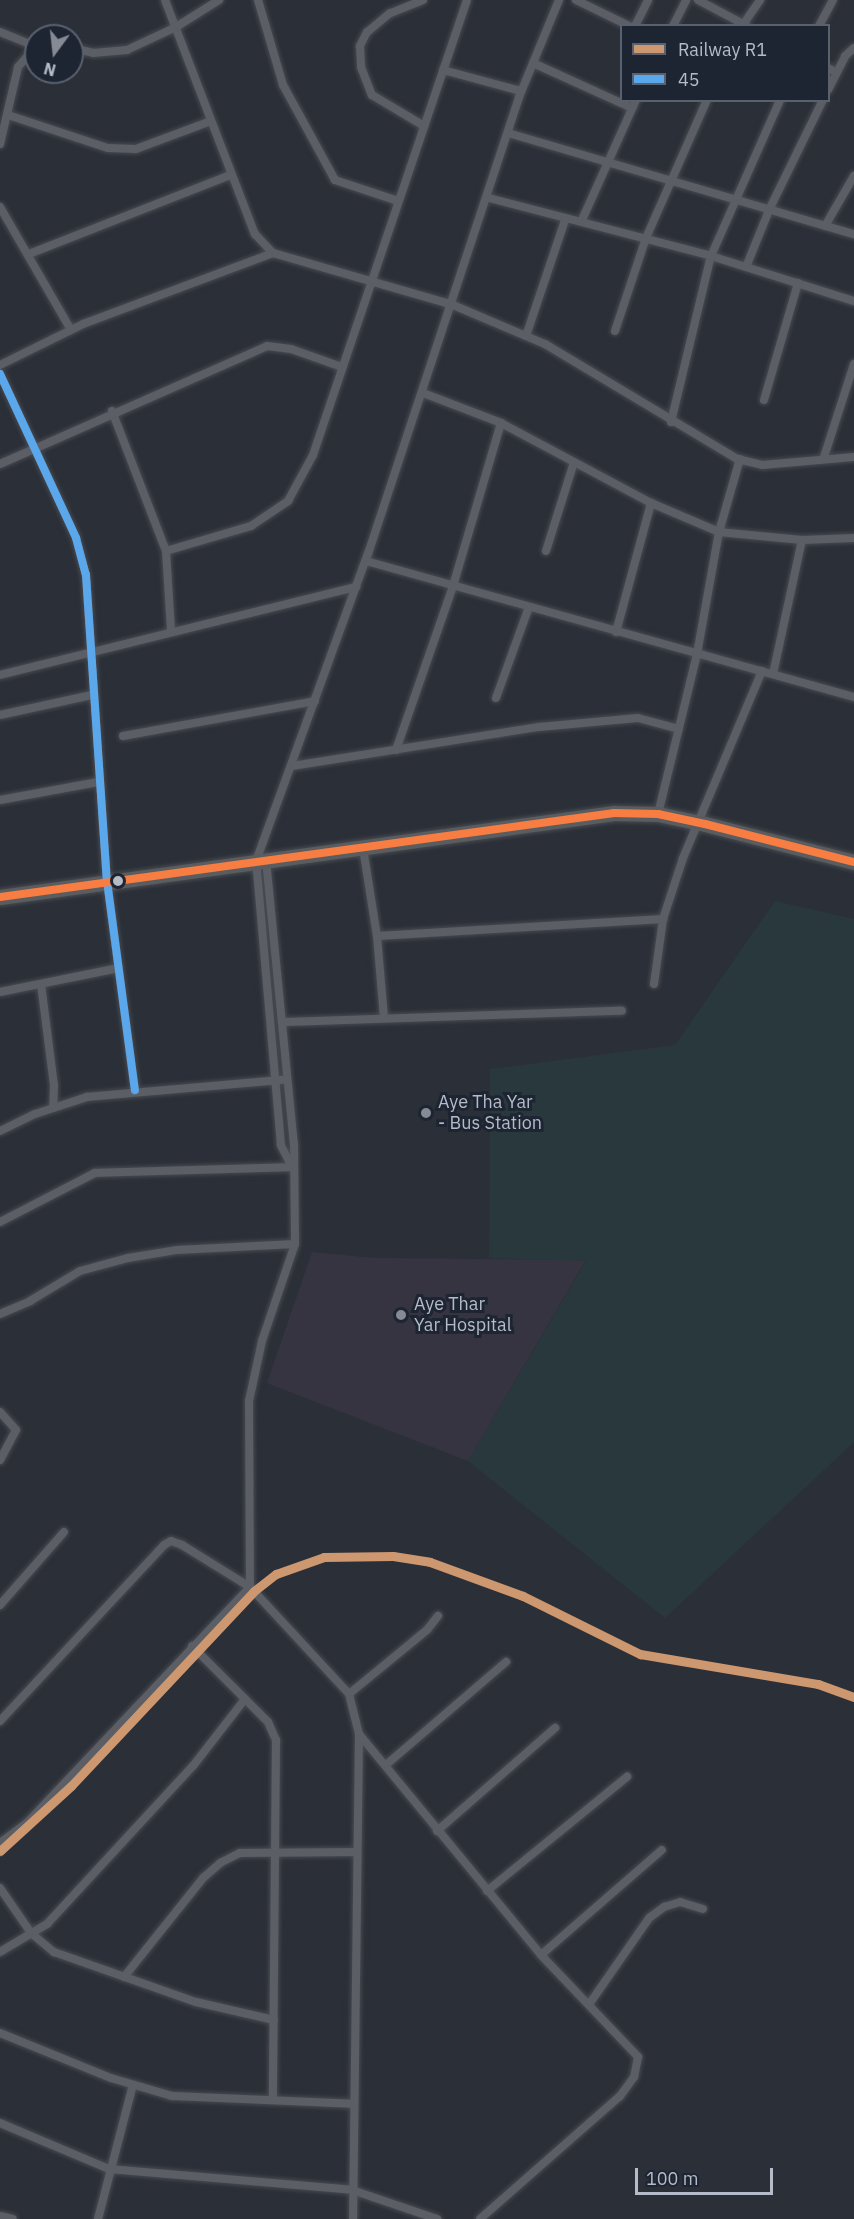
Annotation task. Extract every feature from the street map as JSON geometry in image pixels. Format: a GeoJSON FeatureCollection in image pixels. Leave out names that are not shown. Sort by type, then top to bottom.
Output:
{"type":"FeatureCollection","features":[{"type":"Feature","properties":{"kind":"highway"},"geometry":{"type":"LineString","coordinates":[[0,897],[614,813],[658,814],[854,862]]}},
{"type":"Feature","properties":{"kind":"street"},"geometry":{"type":"LineString","coordinates":[[165,0],[255,234],[273,253],[453,305],[526,336],[671,422],[740,459],[762,465],[824,457],[854,457]]}},
{"type":"Feature","properties":{"kind":"street"},"geometry":{"type":"LineString","coordinates":[[84,51],[93,53],[127,50],[176,27],[219,0]]}},
{"type":"Feature","properties":{"kind":"street"},"geometry":{"type":"LineString","coordinates":[[258,0],[283,85],[335,180],[398,201]]}},
{"type":"Feature","properties":{"kind":"street"},"geometry":{"type":"LineString","coordinates":[[423,0],[390,13],[367,33],[360,46],[361,67],[372,95],[424,126]]}},
{"type":"Feature","properties":{"kind":"street"},"geometry":{"type":"LineString","coordinates":[[166,551],[251,526],[288,501],[313,455],[466,0]]}},
{"type":"Feature","properties":{"kind":"street"},"geometry":{"type":"LineString","coordinates":[[292,1167],[281,1145],[261,861],[453,305],[489,198],[521,91],[559,0]]}},
{"type":"Feature","properties":{"kind":"street"},"geometry":{"type":"LineString","coordinates":[[576,0],[624,24]]}},
{"type":"Feature","properties":{"kind":"street"},"geometry":{"type":"LineString","coordinates":[[636,24],[646,0]]}},
{"type":"Feature","properties":{"kind":"street"},"geometry":{"type":"LineString","coordinates":[[674,24],[686,0]]}},
{"type":"Feature","properties":{"kind":"street"},"geometry":{"type":"LineString","coordinates":[[698,0],[742,24]]}},
{"type":"Feature","properties":{"kind":"street"},"geometry":{"type":"LineString","coordinates":[[745,24],[760,0]]}},
{"type":"Feature","properties":{"kind":"street"},"geometry":{"type":"LineString","coordinates":[[820,24],[833,0]]}},
{"type":"Feature","properties":{"kind":"street"},"geometry":{"type":"LineString","coordinates":[[0,32],[24,42]]}},
{"type":"Feature","properties":{"kind":"street"},"geometry":{"type":"LineString","coordinates":[[833,71],[854,48]]}},
{"type":"Feature","properties":{"kind":"street"},"geometry":{"type":"LineString","coordinates":[[0,144],[18,67],[24,60]]}},
{"type":"Feature","properties":{"kind":"street"},"geometry":{"type":"LineString","coordinates":[[533,63],[620,98]]}},
{"type":"Feature","properties":{"kind":"street"},"geometry":{"type":"LineString","coordinates":[[443,70],[521,91]]}},
{"type":"Feature","properties":{"kind":"street"},"geometry":{"type":"LineString","coordinates":[[615,332],[646,238],[705,102]]}},
{"type":"Feature","properties":{"kind":"street"},"geometry":{"type":"LineString","coordinates":[[671,422],[711,256],[734,199],[779,102]]}},
{"type":"Feature","properties":{"kind":"street"},"geometry":{"type":"LineString","coordinates":[[746,267],[770,208],[822,102]]}},
{"type":"Feature","properties":{"kind":"street"},"geometry":{"type":"LineString","coordinates":[[582,220],[634,104]]}},
{"type":"Feature","properties":{"kind":"street"},"geometry":{"type":"LineString","coordinates":[[8,115],[108,148],[136,149],[211,121]]}},
{"type":"Feature","properties":{"kind":"street"},"geometry":{"type":"LineString","coordinates":[[508,133],[854,234]]}},
{"type":"Feature","properties":{"kind":"street"},"geometry":{"type":"LineString","coordinates":[[28,254],[231,175]]}},
{"type":"Feature","properties":{"kind":"street"},"geometry":{"type":"LineString","coordinates":[[825,226],[854,176]]}},
{"type":"Feature","properties":{"kind":"street"},"geometry":{"type":"LineString","coordinates":[[489,198],[565,220],[582,220],[711,256],[854,301]]}},
{"type":"Feature","properties":{"kind":"street"},"geometry":{"type":"LineString","coordinates":[[0,207],[71,330]]}},
{"type":"Feature","properties":{"kind":"street"},"geometry":{"type":"LineString","coordinates":[[526,336],[565,220]]}},
{"type":"Feature","properties":{"kind":"street"},"geometry":{"type":"LineString","coordinates":[[0,365],[71,330],[273,253]]}},
{"type":"Feature","properties":{"kind":"street"},"geometry":{"type":"LineString","coordinates":[[764,400],[798,284]]}},
{"type":"Feature","properties":{"kind":"street"},"geometry":{"type":"LineString","coordinates":[[0,464],[112,411],[267,346],[291,349],[342,367]]}},
{"type":"Feature","properties":{"kind":"street"},"geometry":{"type":"LineString","coordinates":[[824,457],[854,364]]}},
{"type":"Feature","properties":{"kind":"street"},"geometry":{"type":"LineString","coordinates":[[0,374],[76,538],[86,575],[89,652],[106,881],[135,1090]]}},
{"type":"Feature","properties":{"kind":"street"},"geometry":{"type":"LineString","coordinates":[[423,393],[501,423],[651,503],[719,532],[802,540],[854,538]]}},
{"type":"Feature","properties":{"kind":"street"},"geometry":{"type":"LineString","coordinates":[[112,411],[166,551],[171,632]]}},
{"type":"Feature","properties":{"kind":"street"},"geometry":{"type":"LineString","coordinates":[[396,750],[453,586],[501,423]]}},
{"type":"Feature","properties":{"kind":"street"},"geometry":{"type":"LineString","coordinates":[[658,814],[697,654],[719,532],[740,459]]}},
{"type":"Feature","properties":{"kind":"street"},"geometry":{"type":"LineString","coordinates":[[546,551],[574,462]]}},
{"type":"Feature","properties":{"kind":"street"},"geometry":{"type":"LineString","coordinates":[[616,632],[651,503]]}},
{"type":"Feature","properties":{"kind":"street"},"geometry":{"type":"LineString","coordinates":[[773,674],[802,540]]}},
{"type":"Feature","properties":{"kind":"street"},"geometry":{"type":"LineString","coordinates":[[366,561],[616,632],[853,694]]}},
{"type":"Feature","properties":{"kind":"street"},"geometry":{"type":"LineString","coordinates":[[0,675],[356,587]]}},
{"type":"Feature","properties":{"kind":"street"},"geometry":{"type":"LineString","coordinates":[[496,698],[529,607]]}},
{"type":"Feature","properties":{"kind":"street"},"geometry":{"type":"LineString","coordinates":[[654,984],[663,919],[683,858],[701,823],[762,671]]}},
{"type":"Feature","properties":{"kind":"street"},"geometry":{"type":"LineString","coordinates":[[0,715],[92,695]]}},
{"type":"Feature","properties":{"kind":"street"},"geometry":{"type":"LineString","coordinates":[[123,736],[315,701]]}},
{"type":"Feature","properties":{"kind":"street"},"geometry":{"type":"LineString","coordinates":[[292,766],[539,727],[638,718],[680,729]]}},
{"type":"Feature","properties":{"kind":"street"},"geometry":{"type":"LineString","coordinates":[[0,800],[98,782]]}},
{"type":"Feature","properties":{"kind":"street"},"geometry":{"type":"LineString","coordinates":[[363,848],[377,936],[384,1017]]}},
{"type":"Feature","properties":{"kind":"street"},"geometry":{"type":"LineString","coordinates":[[0,1843],[28,1822],[250,1587],[249,1401],[262,1341],[295,1244],[288,1080],[261,861]]}},
{"type":"Feature","properties":{"kind":"street"},"geometry":{"type":"LineString","coordinates":[[377,936],[663,919]]}},
{"type":"Feature","properties":{"kind":"street"},"geometry":{"type":"LineString","coordinates":[[0,992],[118,968]]}},
{"type":"Feature","properties":{"kind":"street"},"geometry":{"type":"LineString","coordinates":[[41,984],[54,1085],[53,1108]]}},
{"type":"Feature","properties":{"kind":"street"},"geometry":{"type":"LineString","coordinates":[[282,1022],[622,1011]]}},
{"type":"Feature","properties":{"kind":"street"},"geometry":{"type":"LineString","coordinates":[[0,1131],[53,1108],[87,1097],[135,1090],[288,1080]]}},
{"type":"Feature","properties":{"kind":"street"},"geometry":{"type":"LineString","coordinates":[[0,1222],[95,1173],[292,1167]]}},
{"type":"Feature","properties":{"kind":"street"},"geometry":{"type":"LineString","coordinates":[[0,1314],[30,1301],[80,1271],[128,1258],[177,1250],[295,1244]]}},
{"type":"Feature","properties":{"kind":"street"},"geometry":{"type":"LineString","coordinates":[[0,1412],[16,1431],[0,1460]]}},
{"type":"Feature","properties":{"kind":"street"},"geometry":{"type":"LineString","coordinates":[[0,1605],[64,1532]]}},
{"type":"Feature","properties":{"kind":"street"},"geometry":{"type":"LineString","coordinates":[[0,1721],[164,1545],[171,1541],[182,1545],[250,1587],[349,1694],[359,1734],[353,2219]]}},
{"type":"Feature","properties":{"kind":"street"},"geometry":{"type":"LineString","coordinates":[[349,1694],[427,1630],[438,1616]]}},
{"type":"Feature","properties":{"kind":"street"},"geometry":{"type":"LineString","coordinates":[[192,1646],[268,1722],[276,1740],[277,1854],[273,2100]]}},
{"type":"Feature","properties":{"kind":"street"},"geometry":{"type":"LineString","coordinates":[[387,1764],[506,1662]]}},
{"type":"Feature","properties":{"kind":"street"},"geometry":{"type":"LineString","coordinates":[[0,1952],[47,1924],[193,1766],[245,1699]]}},
{"type":"Feature","properties":{"kind":"street"},"geometry":{"type":"LineString","coordinates":[[437,1831],[555,1728]]}},
{"type":"Feature","properties":{"kind":"street"},"geometry":{"type":"LineString","coordinates":[[359,1734],[387,1764],[437,1831],[541,1955],[636,2051],[639,2066],[620,2096],[480,2219]]}},
{"type":"Feature","properties":{"kind":"street"},"geometry":{"type":"LineString","coordinates":[[487,1891],[627,1777]]}},
{"type":"Feature","properties":{"kind":"street"},"geometry":{"type":"LineString","coordinates":[[541,1955],[662,1850]]}},
{"type":"Feature","properties":{"kind":"street"},"geometry":{"type":"LineString","coordinates":[[123,1977],[203,1878],[220,1863],[240,1853],[356,1852]]}},
{"type":"Feature","properties":{"kind":"street"},"geometry":{"type":"LineString","coordinates":[[0,1888],[31,1934],[54,1952],[196,2002],[274,2020]]}},
{"type":"Feature","properties":{"kind":"street"},"geometry":{"type":"LineString","coordinates":[[590,2003],[649,1918],[664,1907],[680,1902],[703,1910]]}},
{"type":"Feature","properties":{"kind":"street"},"geometry":{"type":"LineString","coordinates":[[0,2033],[133,2085],[172,2096],[354,2104]]}},
{"type":"Feature","properties":{"kind":"street"},"geometry":{"type":"LineString","coordinates":[[98,2219],[133,2085]]}},
{"type":"Feature","properties":{"kind":"street"},"geometry":{"type":"LineString","coordinates":[[0,2123],[110,2169],[352,2190],[437,2219]]}},
{"type":"Feature","properties":{"kind":"street"},"geometry":{"type":"LineString","coordinates":[[0,2216],[13,2219]]}},
{"type":"Feature","properties":{"kind":"shaded area"},"geometry":{"type":"Polygon","coordinates":[[[775,901],[854,919],[854,1442],[665,1618],[468,1461],[586,1261],[489,1258],[490,1069],[675,1045],[775,901]]]}},
{"type":"Feature","properties":{"kind":"shaded area"},"geometry":{"type":"Polygon","coordinates":[[[312,1252],[375,1258],[586,1260],[468,1461],[267,1383],[312,1252]]]}},
{"type":"Feature","properties":{"kind":"rail line","name":"R1"},"geometry":{"type":"LineString","coordinates":[[0,1851],[71,1786],[254,1591],[276,1574],[324,1557],[393,1556],[430,1562],[523,1596],[640,1654],[818,1684],[854,1697]]}},
{"type":"Feature","properties":{"kind":"transit line","name":"45"},"geometry":{"type":"LineString","coordinates":[[0,374],[76,538],[86,575],[107,881],[135,1090]]}},
{"type":"Feature","properties":{"kind":"transit line"},"geometry":{"type":"LineString","coordinates":[[0,897],[614,813],[658,814],[854,862]]}},
{"type":"Feature","properties":{"kind":"place","name":"Aye Tha Yar - Bus Station"},"geometry":{"type":"Point","coordinates":[426,1113]}},
{"type":"Feature","properties":{"kind":"place","name":"Aye Thar Yar Hospital"},"geometry":{"type":"Point","coordinates":[401,1315]}}]}
